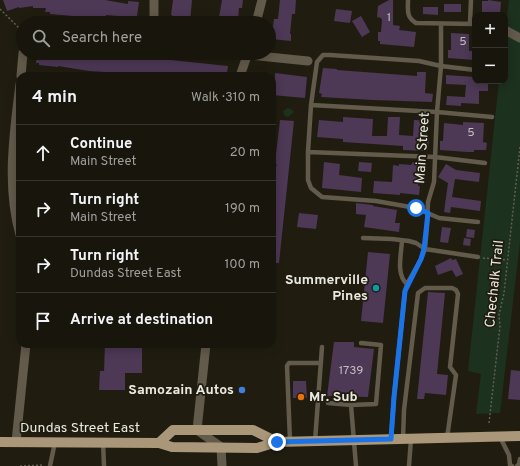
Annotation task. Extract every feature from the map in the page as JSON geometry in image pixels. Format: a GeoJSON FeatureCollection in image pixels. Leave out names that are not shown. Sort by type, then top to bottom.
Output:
{"type":"FeatureCollection","features":[{"type":"Feature","properties":{"kind":"main road","name":"Dundas Street East"},"geometry":{"type":"LineString","coordinates":[[159,443],[174,430],[253,430],[277,442]]}},
{"type":"Feature","properties":{"kind":"main road","name":"Dundas Street East"},"geometry":{"type":"LineString","coordinates":[[0,442],[159,443],[221,457],[277,442],[290,441],[520,436]]}},
{"type":"Feature","properties":{"kind":"street"},"geometry":{"type":"LineString","coordinates":[[154,0],[154,16]]}},
{"type":"Feature","properties":{"kind":"street"},"geometry":{"type":"LineString","coordinates":[[258,16],[262,0]]}},
{"type":"Feature","properties":{"kind":"street"},"geometry":{"type":"LineString","coordinates":[[508,32],[520,38]]}},
{"type":"Feature","properties":{"kind":"street"},"geometry":{"type":"LineString","coordinates":[[276,57],[308,61]]}},
{"type":"Feature","properties":{"kind":"street"},"geometry":{"type":"LineString","coordinates":[[21,72],[22,60]]}},
{"type":"Feature","properties":{"kind":"street"},"geometry":{"type":"LineString","coordinates":[[241,72],[246,60]]}},
{"type":"Feature","properties":{"kind":"street"},"geometry":{"type":"LineString","coordinates":[[16,124],[12,164],[13,197],[16,220]]}},
{"type":"Feature","properties":{"kind":"street"},"geometry":{"type":"LineString","coordinates":[[16,442],[26,348]]}},
{"type":"Feature","properties":{"kind":"street"},"geometry":{"type":"LineString","coordinates":[[206,348],[197,430],[221,457]]}},
{"type":"Feature","properties":{"kind":"lane"},"geometry":{"type":"LineString","coordinates":[[408,0],[407,13],[411,20],[416,23],[472,24],[471,0]]}},
{"type":"Feature","properties":{"kind":"lane","name":"Main Street"},"geometry":{"type":"LineString","coordinates":[[391,439],[405,291],[407,284],[421,259],[424,249],[428,202],[434,182],[437,112],[441,66],[441,24]]}},
{"type":"Feature","properties":{"kind":"lane"},"geometry":{"type":"LineString","coordinates":[[472,70],[441,66],[419,61],[323,55],[317,62],[311,105],[308,180],[311,188],[322,197],[376,201],[416,208],[439,218],[478,222]]}},
{"type":"Feature","properties":{"kind":"lane"},"geometry":{"type":"LineString","coordinates":[[311,105],[437,112],[492,117]]}},
{"type":"Feature","properties":{"kind":"lane"},"geometry":{"type":"LineString","coordinates":[[308,152],[435,157],[486,163]]}},
{"type":"Feature","properties":{"kind":"lane"},"geometry":{"type":"LineString","coordinates":[[363,238],[392,239],[416,243],[424,249],[478,257]]}},
{"type":"Feature","properties":{"kind":"lane"},"geometry":{"type":"LineString","coordinates":[[402,241],[401,274],[403,280],[407,284]]}},
{"type":"Feature","properties":{"kind":"lane"},"geometry":{"type":"LineString","coordinates":[[409,466],[404,410],[418,293],[425,288],[452,288],[456,290],[458,294],[450,367],[456,375],[447,438]]}},
{"type":"Feature","properties":{"kind":"lane"},"geometry":{"type":"LineString","coordinates":[[328,404],[376,404],[381,345],[361,342]]}},
{"type":"Feature","properties":{"kind":"lane"},"geometry":{"type":"LineString","coordinates":[[315,441],[322,347]]}},
{"type":"Feature","properties":{"kind":"lane"},"geometry":{"type":"LineString","coordinates":[[290,441],[287,366],[289,363],[321,363]]}},
{"type":"Feature","properties":{"kind":"lane"},"geometry":{"type":"LineString","coordinates":[[351,405],[356,466]]}},
{"type":"Feature","properties":{"kind":"lane"},"geometry":{"type":"LineString","coordinates":[[500,437],[509,455],[510,464],[512,466]]}},
{"type":"Feature","properties":{"kind":"lane"},"geometry":{"type":"LineString","coordinates":[[50,466],[55,442]]}},
{"type":"Feature","properties":{"kind":"lane"},"geometry":{"type":"LineString","coordinates":[[103,442],[104,466]]}},
{"type":"Feature","properties":{"kind":"lane"},"geometry":{"type":"LineString","coordinates":[[517,466],[520,459]]}},
{"type":"Feature","properties":{"kind":"path"},"geometry":{"type":"LineString","coordinates":[[0,9],[16,25]]}},
{"type":"Feature","properties":{"kind":"path","name":"Chechalk Trail"},"geometry":{"type":"LineString","coordinates":[[489,423],[500,326],[500,306],[504,293],[520,147]]}},
{"type":"Feature","properties":{"kind":"path"},"geometry":{"type":"LineString","coordinates":[[478,257],[507,260]]}},
{"type":"Feature","properties":{"kind":"path"},"geometry":{"type":"LineString","coordinates":[[20,466],[50,466]]}},
{"type":"Feature","properties":{"kind":"green space"},"geometry":{"type":"Polygon","coordinates":[[[509,0],[520,0],[520,242],[500,413],[476,414],[481,374],[468,371],[499,84],[508,84],[507,12],[509,0]]]}},
{"type":"Feature","properties":{"kind":"green space"},"geometry":{"type":"Polygon","coordinates":[[[288,108],[294,112],[288,117],[284,115],[283,111],[288,108]]]}},
{"type":"Feature","properties":{"kind":"building"},"geometry":{"type":"Polygon","coordinates":[[[3,0],[105,0],[128,4],[128,1],[139,2],[137,16],[72,16],[50,14],[50,12],[45,12],[46,8],[33,8],[33,6],[19,7],[7,11],[3,0]]]}},
{"type":"Feature","properties":{"kind":"building"},"geometry":{"type":"Polygon","coordinates":[[[173,0],[192,0],[191,16],[171,15],[173,0]]]}},
{"type":"Feature","properties":{"kind":"building"},"geometry":{"type":"Polygon","coordinates":[[[222,0],[243,0],[242,8],[239,8],[238,16],[219,16],[222,0]]]}},
{"type":"Feature","properties":{"kind":"building"},"geometry":{"type":"Polygon","coordinates":[[[280,0],[296,0],[295,14],[292,14],[290,34],[291,41],[276,40],[276,19],[278,19],[280,0]]]}},
{"type":"Feature","properties":{"kind":"building"},"geometry":{"type":"Polygon","coordinates":[[[389,0],[393,0],[393,25],[400,26],[399,30],[416,32],[414,47],[380,44],[380,41],[378,41],[378,32],[381,32],[382,20],[381,18],[377,17],[378,6],[389,0]]]}},
{"type":"Feature","properties":{"kind":"building"},"geometry":{"type":"Polygon","coordinates":[[[482,1],[501,2],[500,12],[482,12],[482,1]]]}},
{"type":"Feature","properties":{"kind":"building"},"geometry":{"type":"Polygon","coordinates":[[[444,4],[461,4],[461,12],[444,12],[444,4]]]}},
{"type":"Feature","properties":{"kind":"building"},"geometry":{"type":"Polygon","coordinates":[[[423,7],[438,7],[438,15],[423,14],[423,7]]]}},
{"type":"Feature","properties":{"kind":"building"},"geometry":{"type":"Polygon","coordinates":[[[336,9],[352,11],[350,23],[334,21],[336,9]]]}},
{"type":"Feature","properties":{"kind":"building"},"geometry":{"type":"Polygon","coordinates":[[[361,16],[370,32],[362,37],[352,21],[361,16]]]}},
{"type":"Feature","properties":{"kind":"building"},"geometry":{"type":"Polygon","coordinates":[[[451,33],[469,34],[469,51],[472,51],[472,60],[448,58],[448,50],[451,50],[451,33]]]}},
{"type":"Feature","properties":{"kind":"building"},"geometry":{"type":"Polygon","coordinates":[[[36,60],[170,60],[228,66],[227,72],[105,72],[39,65],[39,63],[36,63],[36,60]]]}},
{"type":"Feature","properties":{"kind":"building"},"geometry":{"type":"Polygon","coordinates":[[[323,68],[417,76],[417,72],[426,72],[425,93],[433,94],[432,102],[321,97],[322,94],[319,93],[323,68]]]}},
{"type":"Feature","properties":{"kind":"building"},"geometry":{"type":"Polygon","coordinates":[[[276,73],[307,77],[305,98],[276,95],[276,73]]]}},
{"type":"Feature","properties":{"kind":"building"},"geometry":{"type":"Polygon","coordinates":[[[446,75],[472,77],[472,84],[488,84],[488,91],[479,91],[479,104],[461,103],[461,106],[446,105],[447,96],[465,97],[466,85],[446,84],[446,75]]]}},
{"type":"Feature","properties":{"kind":"building"},"geometry":{"type":"Polygon","coordinates":[[[343,117],[373,119],[372,136],[387,136],[388,117],[400,117],[399,135],[413,136],[414,120],[428,121],[428,150],[403,150],[403,146],[343,142],[343,139],[317,137],[319,120],[343,122],[343,117]]]}},
{"type":"Feature","properties":{"kind":"building"},"geometry":{"type":"Polygon","coordinates":[[[280,120],[294,121],[279,263],[276,263],[276,154],[280,120]]]}},
{"type":"Feature","properties":{"kind":"building"},"geometry":{"type":"Polygon","coordinates":[[[463,122],[484,123],[483,142],[487,143],[486,150],[474,150],[474,152],[467,152],[440,150],[440,141],[443,141],[444,123],[463,125],[463,122]]]}},
{"type":"Feature","properties":{"kind":"building"},"geometry":{"type":"Polygon","coordinates":[[[324,162],[340,164],[339,175],[362,178],[361,192],[322,188],[324,162]]]}},
{"type":"Feature","properties":{"kind":"building"},"geometry":{"type":"Polygon","coordinates":[[[359,162],[372,163],[371,172],[358,171],[359,162]]]}},
{"type":"Feature","properties":{"kind":"building"},"geometry":{"type":"Polygon","coordinates":[[[413,162],[421,163],[418,186],[420,186],[419,195],[373,193],[374,181],[392,182],[393,165],[411,165],[413,162]]]}},
{"type":"Feature","properties":{"kind":"building"},"geometry":{"type":"Polygon","coordinates":[[[446,164],[456,170],[480,173],[479,182],[455,179],[452,197],[481,201],[480,211],[451,207],[450,213],[444,212],[448,183],[438,177],[446,164]]]}},
{"type":"Feature","properties":{"kind":"building"},"geometry":{"type":"Polygon","coordinates":[[[356,203],[397,210],[395,223],[400,223],[399,232],[364,227],[366,215],[356,214],[356,203]]]}},
{"type":"Feature","properties":{"kind":"building"},"geometry":{"type":"Polygon","coordinates":[[[299,213],[318,215],[316,229],[297,227],[299,213]]]}},
{"type":"Feature","properties":{"kind":"building"},"geometry":{"type":"Polygon","coordinates":[[[442,227],[451,228],[448,243],[440,242],[442,227]]]}},
{"type":"Feature","properties":{"kind":"building"},"geometry":{"type":"Polygon","coordinates":[[[467,229],[475,230],[474,238],[466,237],[467,229]]]}},
{"type":"Feature","properties":{"kind":"building"},"geometry":{"type":"Polygon","coordinates":[[[464,238],[471,239],[470,246],[463,245],[464,238]]]}},
{"type":"Feature","properties":{"kind":"building","name":"Summerville Pines"},"geometry":{"type":"Polygon","coordinates":[[[368,252],[390,254],[383,323],[361,321],[368,252]]]}},
{"type":"Feature","properties":{"kind":"building"},"geometry":{"type":"Polygon","coordinates":[[[451,258],[452,260],[456,259],[463,274],[456,277],[452,270],[438,275],[435,266],[451,258]]]}},
{"type":"Feature","properties":{"kind":"building"},"geometry":{"type":"Polygon","coordinates":[[[428,292],[445,293],[437,374],[448,375],[446,395],[425,393],[424,399],[417,399],[428,292]]]}},
{"type":"Feature","properties":{"kind":"building"},"geometry":{"type":"Polygon","coordinates":[[[334,342],[354,342],[354,347],[374,349],[368,397],[327,396],[334,342]]]}},
{"type":"Feature","properties":{"kind":"building"},"geometry":{"type":"Polygon","coordinates":[[[105,348],[142,348],[142,373],[125,373],[125,390],[99,390],[100,371],[104,371],[105,348]]]}},
{"type":"Feature","properties":{"kind":"building"},"geometry":{"type":"Polygon","coordinates":[[[511,370],[520,371],[520,400],[508,399],[511,370]]]}},
{"type":"Feature","properties":{"kind":"building"},"geometry":{"type":"Polygon","coordinates":[[[293,381],[306,381],[307,398],[293,398],[293,381]]]}},
{"type":"Feature","properties":{"kind":"place","name":"Summerville Pines"},"geometry":{"type":"Point","coordinates":[376,288]}},
{"type":"Feature","properties":{"kind":"place","name":"Samozain Autos"},"geometry":{"type":"Point","coordinates":[242,390]}},
{"type":"Feature","properties":{"kind":"place","name":"Mr. Sub"},"geometry":{"type":"Point","coordinates":[301,397]}},
{"type":"Feature","properties":{"kind":"route"},"geometry":{"type":"LineString","coordinates":[[277,442],[391,439],[405,291],[407,284],[421,259],[427,227],[428,213],[416,208]]}}]}
